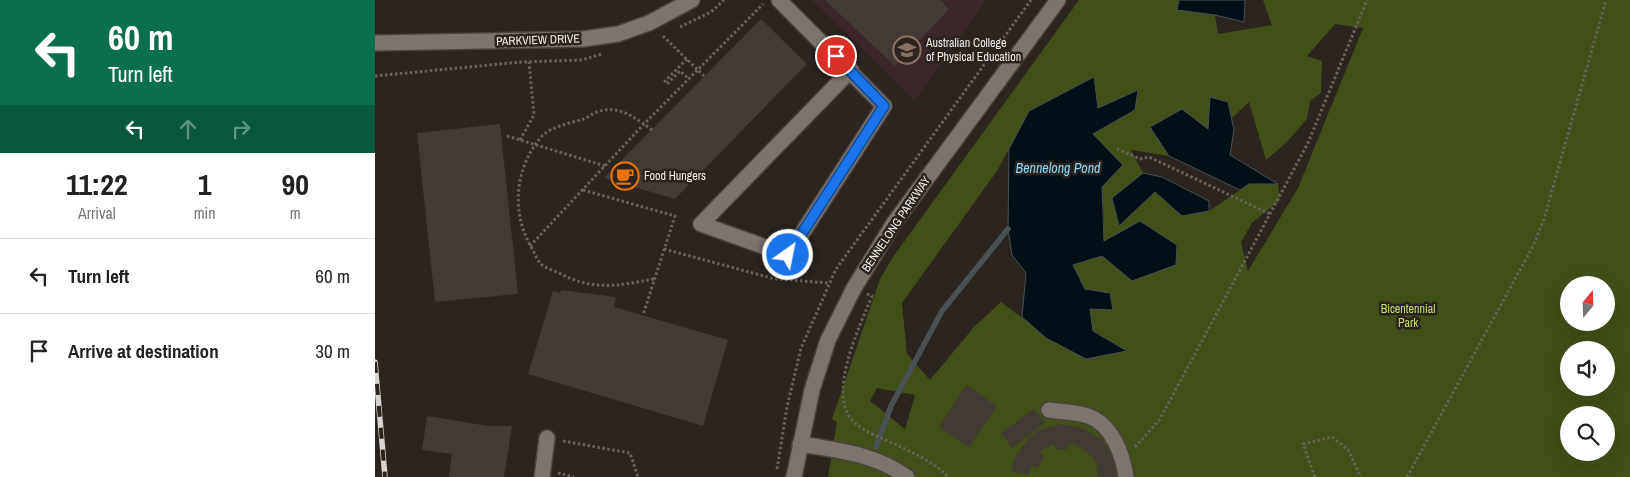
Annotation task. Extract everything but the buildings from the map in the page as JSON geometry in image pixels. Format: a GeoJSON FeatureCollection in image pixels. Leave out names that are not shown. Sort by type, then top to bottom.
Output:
{"type":"FeatureCollection","features":[{"type":"Feature","properties":{"kind":"street","name":"PARKVIEW DRIVE"},"geometry":{"type":"LineString","coordinates":[[375,43],[583,40],[618,34],[649,23],[693,0]]}},
{"type":"Feature","properties":{"kind":"street","name":"BENNELONG PARKWAY"},"geometry":{"type":"LineString","coordinates":[[794,477],[811,390],[828,340],[854,288],[895,223],[1058,0]]}},
{"type":"Feature","properties":{"kind":"street"},"geometry":{"type":"LineString","coordinates":[[772,1],[851,70],[884,106],[788,255],[701,224],[851,70]]}},
{"type":"Feature","properties":{"kind":"street"},"geometry":{"type":"LineString","coordinates":[[1049,410],[1089,416],[1104,428],[1117,443],[1124,461],[1126,477]]}},
{"type":"Feature","properties":{"kind":"street"},"geometry":{"type":"LineString","coordinates":[[542,477],[547,438]]}},
{"type":"Feature","properties":{"kind":"street"},"geometry":{"type":"LineString","coordinates":[[800,444],[859,454],[891,466],[907,477]]}},
{"type":"Feature","properties":{"kind":"path"},"geometry":{"type":"LineString","coordinates":[[1135,446],[1160,419],[1308,143],[1367,0]]}},
{"type":"Feature","properties":{"kind":"path"},"geometry":{"type":"LineString","coordinates":[[1407,477],[1533,246],[1544,219],[1606,0]]}},
{"type":"Feature","properties":{"kind":"path"},"geometry":{"type":"LineString","coordinates":[[530,246],[644,124],[698,70],[772,1]]}},
{"type":"Feature","properties":{"kind":"path"},"geometry":{"type":"LineString","coordinates":[[663,36],[704,76]]}},
{"type":"Feature","properties":{"kind":"path"},"geometry":{"type":"LineString","coordinates":[[687,59],[665,81],[667,84],[680,71],[689,79]]}},
{"type":"Feature","properties":{"kind":"path"},"geometry":{"type":"LineString","coordinates":[[520,140],[534,115],[529,62]]}},
{"type":"Feature","properties":{"kind":"path"},"geometry":{"type":"LineString","coordinates":[[652,130],[635,117],[617,110],[599,111],[567,123],[543,135],[519,178],[518,208],[525,235],[541,264],[574,281],[604,288],[654,280]]}},
{"type":"Feature","properties":{"kind":"path"},"geometry":{"type":"LineString","coordinates":[[507,136],[605,166]]}},
{"type":"Feature","properties":{"kind":"path"},"geometry":{"type":"LineString","coordinates":[[1117,148],[1140,159],[1149,157],[1270,214]]}},
{"type":"Feature","properties":{"kind":"path"},"geometry":{"type":"LineString","coordinates":[[583,190],[675,216],[643,315]]}},
{"type":"Feature","properties":{"kind":"path"},"geometry":{"type":"LineString","coordinates":[[664,249],[775,280],[829,283]]}},
{"type":"Feature","properties":{"kind":"path"},"geometry":{"type":"LineString","coordinates":[[833,276],[837,279]]}},
{"type":"Feature","properties":{"kind":"path"},"geometry":{"type":"LineString","coordinates":[[873,296],[852,347],[843,388],[843,401],[856,424],[929,461],[948,477]]}},
{"type":"Feature","properties":{"kind":"path"},"geometry":{"type":"LineString","coordinates":[[1315,477],[1303,444],[1331,437],[1348,450],[1361,477]]}},
{"type":"Feature","properties":{"kind":"path"},"geometry":{"type":"LineString","coordinates":[[547,438],[630,453],[638,477]]}},
{"type":"Feature","properties":{"kind":"shaded area","name":"Australian College of Physical Education"},"geometry":{"type":"Polygon","coordinates":[[[812,0],[986,0],[915,100],[812,0]]]}},
{"type":"Feature","properties":{"kind":"green space","name":"Bicentennial Park"},"geometry":{"type":"Polygon","coordinates":[[[1079,0],[1179,0],[1177,10],[1215,15],[1218,34],[1272,25],[1263,0],[1630,0],[1630,477],[828,477],[837,422],[832,419],[880,279],[893,257],[1079,0]],[[1335,24],[1307,56],[1322,61],[1321,93],[1310,101],[1307,119],[1286,143],[1266,160],[1249,102],[1231,119],[1228,102],[1211,97],[1209,129],[1150,127],[1169,156],[1131,150],[1143,173],[1112,198],[1155,192],[1182,216],[1209,211],[1249,184],[1278,184],[1280,200],[1252,223],[1241,242],[1248,271],[1298,188],[1363,28],[1335,24]],[[1094,77],[1029,111],[997,171],[902,303],[907,354],[930,380],[974,327],[1001,302],[1025,320],[1126,350],[1093,331],[1085,290],[1073,265],[1102,256],[1104,210],[1093,134],[1134,110],[1098,108],[1094,77]],[[877,388],[870,401],[905,429],[915,395],[877,388]]]}},
{"type":"Feature","properties":{"kind":"water"},"geometry":{"type":"Polygon","coordinates":[[[1179,0],[1245,0],[1244,22],[1215,15],[1177,10],[1179,0]]]}},
{"type":"Feature","properties":{"kind":"water","name":"Bennelong Pond"},"geometry":{"type":"Polygon","coordinates":[[[1094,77],[1098,108],[1138,90],[1135,110],[1093,134],[1123,165],[1102,187],[1104,241],[1140,221],[1177,245],[1176,265],[1132,281],[1102,256],[1073,265],[1085,289],[1110,293],[1113,310],[1090,309],[1093,331],[1127,351],[1086,359],[1046,338],[1022,317],[1026,273],[1012,255],[1008,229],[1009,149],[1029,111],[1094,77]]]}},
{"type":"Feature","properties":{"kind":"water"},"geometry":{"type":"Polygon","coordinates":[[[1210,97],[1228,102],[1234,130],[1230,155],[1278,184],[1249,184],[1240,190],[1169,156],[1150,127],[1182,109],[1208,129],[1210,97]]]}},
{"type":"Feature","properties":{"kind":"water"},"geometry":{"type":"Polygon","coordinates":[[[1143,173],[1162,177],[1209,201],[1209,211],[1182,216],[1155,192],[1119,226],[1112,198],[1143,173]]]}},
{"type":"Feature","properties":{"kind":"waterway"},"geometry":{"type":"LineString","coordinates":[[876,447],[891,406],[942,311],[1008,229]]}},
{"type":"Feature","properties":{"kind":"railway"},"geometry":{"type":"LineString","coordinates":[[375,362],[385,477]]}},
{"type":"Feature","properties":{"kind":"place","name":"Australian College of Physical Education"},"geometry":{"type":"Point","coordinates":[907,50]}},
{"type":"Feature","properties":{"kind":"place","name":"Food Hungers"},"geometry":{"type":"Point","coordinates":[625,176]}},
{"type":"Feature","properties":{"kind":"route"},"geometry":{"type":"LineString","coordinates":[[788,255],[884,106],[836,56]]}}]}
